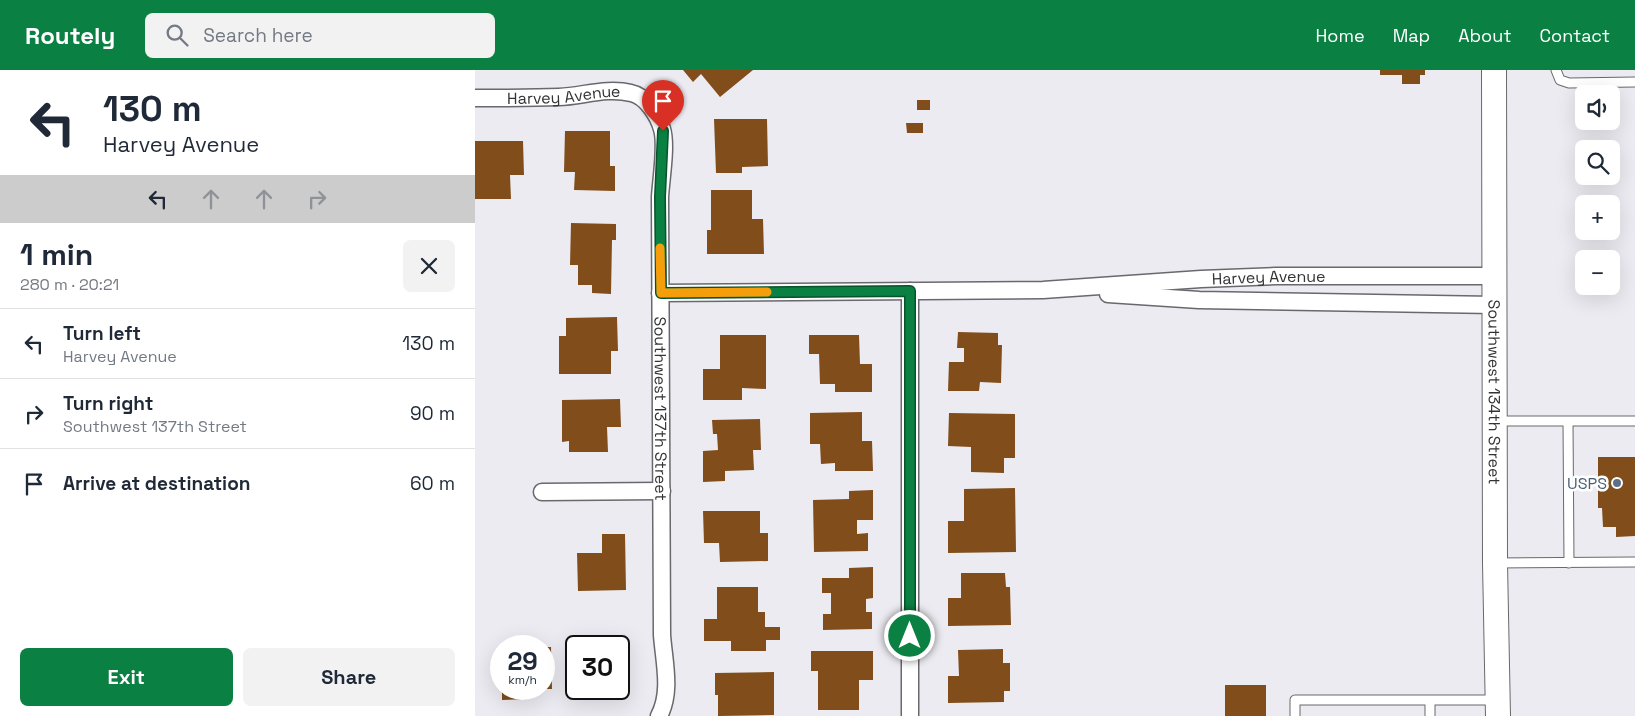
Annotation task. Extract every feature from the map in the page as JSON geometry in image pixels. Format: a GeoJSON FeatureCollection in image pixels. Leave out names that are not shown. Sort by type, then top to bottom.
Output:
{"type":"FeatureCollection","features":[{"type":"Feature","properties":{"kind":"main road","name":"Southwest 134th Street"},"geometry":{"type":"LineString","coordinates":[[1494,70],[1494,420],[1498,708]]}},
{"type":"Feature","properties":{"kind":"street","name":"Harvey Avenue"},"geometry":{"type":"LineString","coordinates":[[475,98],[561,97],[606,91],[632,93],[642,98],[649,105]]}},
{"type":"Feature","properties":{"kind":"street","name":"Southwest 137th Street"},"geometry":{"type":"LineString","coordinates":[[649,105],[659,120],[663,131],[660,197],[662,635],[667,686],[664,706],[659,716]]}},
{"type":"Feature","properties":{"kind":"street","name":"Harvey Avenue"},"geometry":{"type":"LineString","coordinates":[[661,293],[1043,290],[1201,279],[1276,276],[1494,276]]}},
{"type":"Feature","properties":{"kind":"street","name":"Harvey Avenue"},"geometry":{"type":"LineString","coordinates":[[1043,290],[1199,300],[1494,304]]}},
{"type":"Feature","properties":{"kind":"street"},"geometry":{"type":"LineString","coordinates":[[910,291],[910,716]]}},
{"type":"Feature","properties":{"kind":"street"},"geometry":{"type":"LineString","coordinates":[[542,492],[662,491]]}},
{"type":"Feature","properties":{"kind":"lane"},"geometry":{"type":"LineString","coordinates":[[1556,70],[1560,80],[1569,83],[1635,82]]}},
{"type":"Feature","properties":{"kind":"lane"},"geometry":{"type":"LineString","coordinates":[[1494,420],[1635,421]]}},
{"type":"Feature","properties":{"kind":"lane"},"geometry":{"type":"LineString","coordinates":[[1568,421],[1569,563]]}},
{"type":"Feature","properties":{"kind":"lane"},"geometry":{"type":"LineString","coordinates":[[1495,563],[1635,562]]}},
{"type":"Feature","properties":{"kind":"lane"},"geometry":{"type":"LineString","coordinates":[[1295,716],[1295,700],[1430,700],[1498,708]]}},
{"type":"Feature","properties":{"kind":"lane"},"geometry":{"type":"LineString","coordinates":[[1430,700],[1430,716]]}},
{"type":"Feature","properties":{"kind":"building"},"geometry":{"type":"Polygon","coordinates":[[[683,70],[753,70],[720,97],[701,74],[693,82],[683,70]]]}},
{"type":"Feature","properties":{"kind":"building"},"geometry":{"type":"Polygon","coordinates":[[[1380,70],[1425,70],[1425,75],[1420,75],[1420,84],[1402,84],[1402,75],[1380,75],[1380,70]]]}},
{"type":"Feature","properties":{"kind":"building"},"geometry":{"type":"Polygon","coordinates":[[[917,100],[930,100],[930,110],[917,110],[917,100]]]}},
{"type":"Feature","properties":{"kind":"building"},"geometry":{"type":"Polygon","coordinates":[[[714,119],[767,119],[768,166],[742,167],[742,173],[716,173],[714,119]]]}},
{"type":"Feature","properties":{"kind":"building"},"geometry":{"type":"Polygon","coordinates":[[[906,123],[923,123],[923,133],[907,133],[906,123]]]}},
{"type":"Feature","properties":{"kind":"building"},"geometry":{"type":"Polygon","coordinates":[[[565,131],[610,131],[610,166],[615,166],[615,191],[574,190],[575,172],[564,172],[565,131]]]}},
{"type":"Feature","properties":{"kind":"building"},"geometry":{"type":"Polygon","coordinates":[[[475,141],[523,141],[524,175],[510,175],[511,199],[475,199],[475,141]]]}},
{"type":"Feature","properties":{"kind":"building"},"geometry":{"type":"Polygon","coordinates":[[[711,190],[752,190],[752,219],[763,219],[764,254],[707,254],[707,230],[711,230],[711,190]]]}},
{"type":"Feature","properties":{"kind":"building"},"geometry":{"type":"Polygon","coordinates":[[[571,223],[616,224],[616,240],[612,240],[611,294],[592,293],[592,285],[578,285],[578,265],[570,265],[571,223]]]}},
{"type":"Feature","properties":{"kind":"building"},"geometry":{"type":"Polygon","coordinates":[[[617,317],[618,351],[611,351],[611,374],[559,374],[559,336],[566,336],[566,318],[617,317]]]}},
{"type":"Feature","properties":{"kind":"building"},"geometry":{"type":"Polygon","coordinates":[[[958,332],[998,333],[998,345],[1002,345],[1001,383],[980,382],[979,391],[948,391],[949,362],[964,362],[964,348],[957,348],[958,332]]]}},
{"type":"Feature","properties":{"kind":"building"},"geometry":{"type":"Polygon","coordinates":[[[720,335],[766,335],[766,389],[742,388],[742,400],[703,400],[703,369],[720,369],[720,335]]]}},
{"type":"Feature","properties":{"kind":"building"},"geometry":{"type":"Polygon","coordinates":[[[809,335],[859,335],[860,364],[872,364],[872,392],[835,392],[835,384],[820,384],[819,354],[809,354],[809,335]]]}},
{"type":"Feature","properties":{"kind":"building"},"geometry":{"type":"Polygon","coordinates":[[[620,399],[621,427],[607,427],[608,452],[569,452],[569,441],[562,442],[562,400],[620,399]]]}},
{"type":"Feature","properties":{"kind":"building"},"geometry":{"type":"Polygon","coordinates":[[[862,412],[862,441],[872,441],[873,471],[835,471],[835,463],[821,464],[820,444],[810,444],[810,413],[862,412]]]}},
{"type":"Feature","properties":{"kind":"building"},"geometry":{"type":"Polygon","coordinates":[[[949,413],[1015,414],[1015,458],[1004,458],[1004,473],[971,472],[971,447],[948,446],[949,413]]]}},
{"type":"Feature","properties":{"kind":"building"},"geometry":{"type":"Polygon","coordinates":[[[760,419],[761,450],[753,450],[754,470],[725,471],[725,481],[703,482],[703,451],[718,450],[717,434],[713,434],[712,420],[760,419]]]}},
{"type":"Feature","properties":{"kind":"building","name":"USPS"},"geometry":{"type":"Polygon","coordinates":[[[1598,457],[1635,457],[1635,536],[1616,537],[1616,527],[1603,527],[1602,508],[1598,508],[1598,457]]]}},
{"type":"Feature","properties":{"kind":"building"},"geometry":{"type":"Polygon","coordinates":[[[1015,488],[1016,552],[948,553],[948,521],[964,521],[964,489],[1015,488]]]}},
{"type":"Feature","properties":{"kind":"building"},"geometry":{"type":"Polygon","coordinates":[[[873,490],[873,520],[857,520],[857,534],[868,533],[868,551],[814,552],[813,500],[849,499],[849,491],[873,490]]]}},
{"type":"Feature","properties":{"kind":"building"},"geometry":{"type":"Polygon","coordinates":[[[703,511],[760,511],[760,533],[768,533],[768,561],[720,562],[719,543],[704,543],[703,511]]]}},
{"type":"Feature","properties":{"kind":"building"},"geometry":{"type":"Polygon","coordinates":[[[602,534],[625,534],[626,590],[578,591],[577,553],[602,553],[602,534]]]}},
{"type":"Feature","properties":{"kind":"building"},"geometry":{"type":"Polygon","coordinates":[[[873,567],[873,598],[866,599],[866,612],[872,612],[872,629],[823,630],[823,614],[831,614],[831,593],[822,593],[822,578],[849,578],[849,568],[873,567]]]}},
{"type":"Feature","properties":{"kind":"building"},"geometry":{"type":"Polygon","coordinates":[[[961,573],[1005,573],[1006,587],[1010,587],[1011,625],[948,626],[948,598],[961,598],[961,573]]]}},
{"type":"Feature","properties":{"kind":"building"},"geometry":{"type":"Polygon","coordinates":[[[717,587],[758,587],[758,612],[765,612],[765,627],[780,627],[780,640],[766,640],[766,651],[731,651],[731,641],[704,641],[704,619],[717,619],[717,587]]]}},
{"type":"Feature","properties":{"kind":"building"},"geometry":{"type":"Polygon","coordinates":[[[1003,649],[1003,663],[1010,663],[1010,691],[1004,691],[1004,702],[948,703],[948,676],[959,676],[958,650],[1003,649]]]}},
{"type":"Feature","properties":{"kind":"building"},"geometry":{"type":"Polygon","coordinates":[[[811,651],[873,651],[873,680],[859,680],[859,710],[818,710],[818,671],[811,671],[811,651]]]}},
{"type":"Feature","properties":{"kind":"building"},"geometry":{"type":"Polygon","coordinates":[[[774,672],[774,715],[718,716],[718,695],[715,695],[715,673],[774,672]]]}},
{"type":"Feature","properties":{"kind":"building"},"geometry":{"type":"Polygon","coordinates":[[[1225,685],[1266,685],[1266,716],[1225,716],[1225,685]]]}},
{"type":"Feature","properties":{"kind":"slow traffic"},"geometry":{"type":"LineString","coordinates":[[660,248],[661,293],[767,292]]}},
{"type":"Feature","properties":{"kind":"place","name":"USPS"},"geometry":{"type":"Point","coordinates":[1617,483]}},
{"type":"Feature","properties":{"kind":"route"},"geometry":{"type":"LineString","coordinates":[[663,131],[660,197],[661,293],[910,291],[910,636]]}}]}
